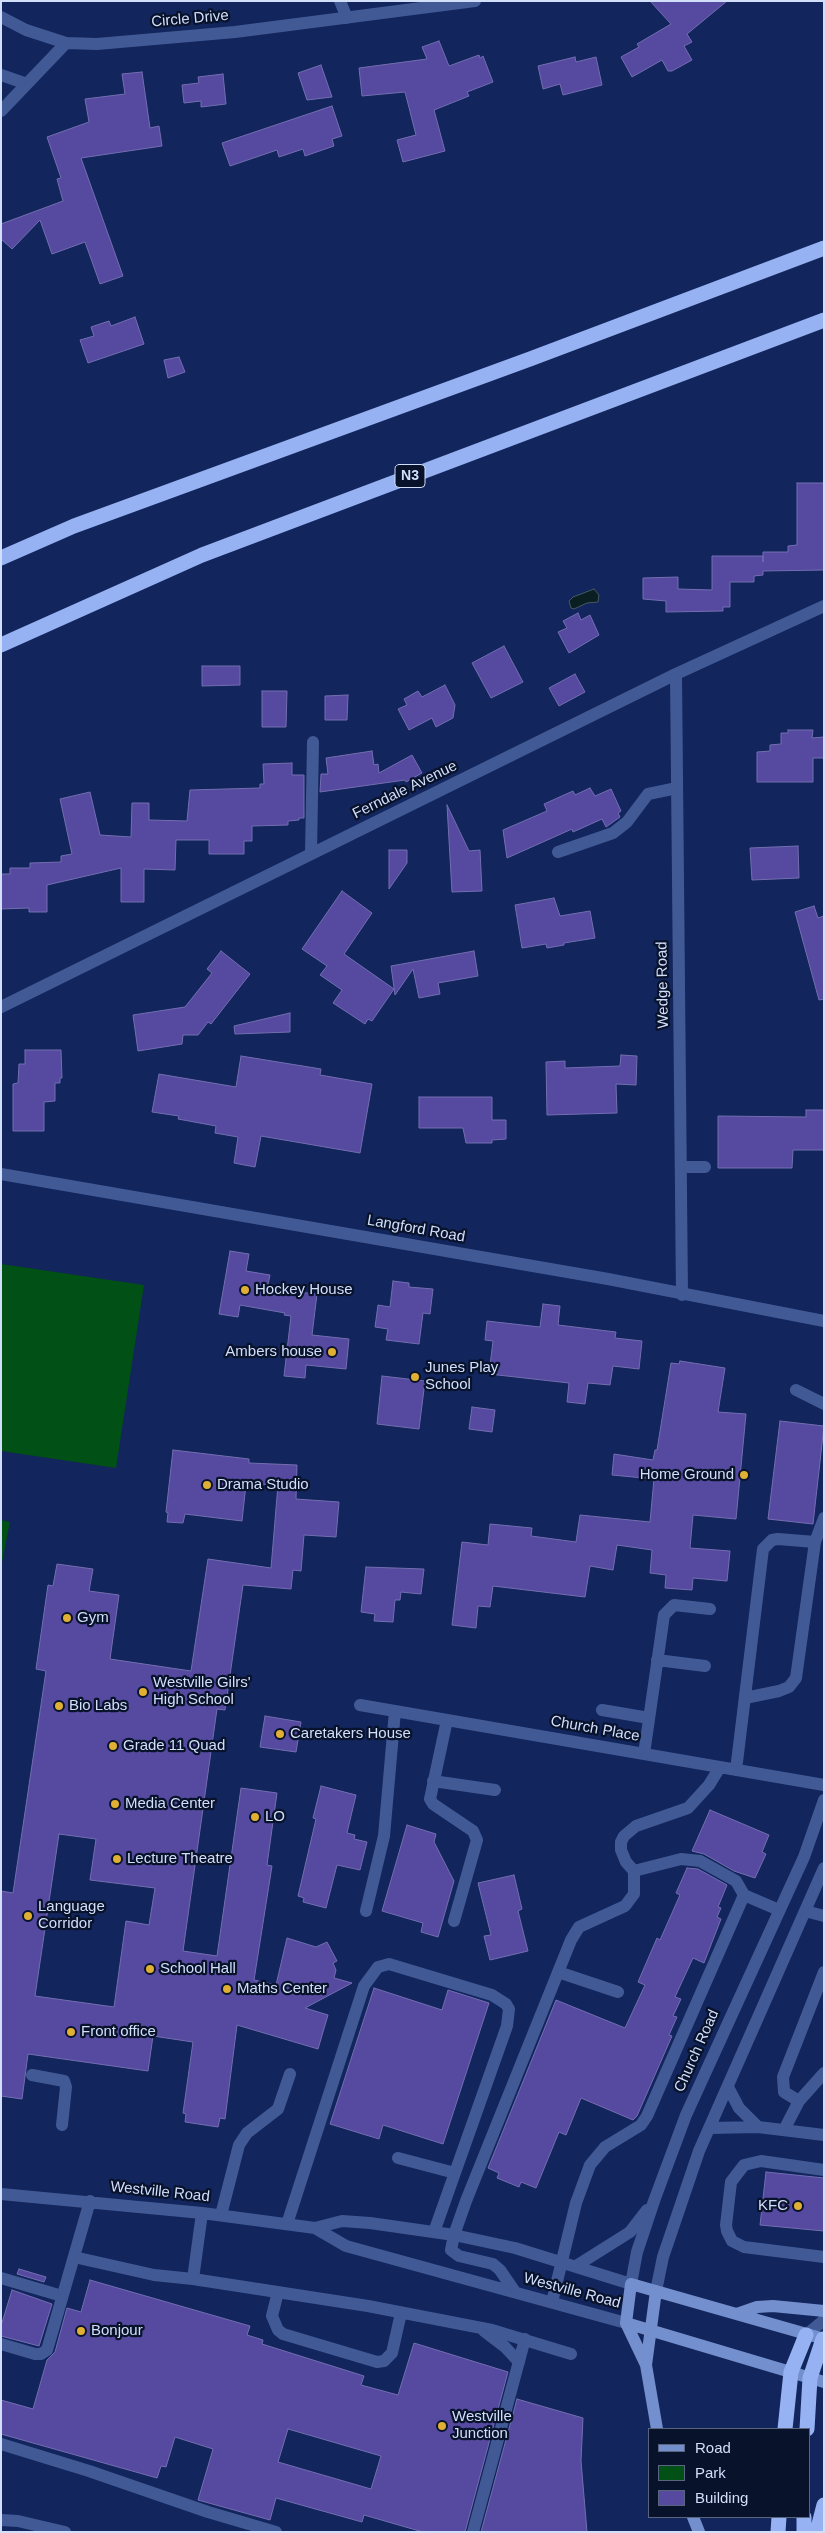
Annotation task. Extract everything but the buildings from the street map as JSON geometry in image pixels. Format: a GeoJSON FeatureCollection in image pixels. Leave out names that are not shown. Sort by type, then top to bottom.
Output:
{"type":"FeatureCollection","features":[{"type":"Feature","properties":{"kind":"highway"},"geometry":{"type":"LineString","coordinates":[[1,558],[74,526],[530,359],[824,248]]}},
{"type":"Feature","properties":{"kind":"highway","name":"N3"},"geometry":{"type":"LineString","coordinates":[[1,645],[202,555],[824,320]]}},
{"type":"Feature","properties":{"kind":"highway"},"geometry":{"type":"LineString","coordinates":[[785,2428],[791,2372],[806,2335]]}},
{"type":"Feature","properties":{"kind":"highway"},"geometry":{"type":"LineString","coordinates":[[807,2428],[823,2339]]}},
{"type":"Feature","properties":{"kind":"highway"},"geometry":{"type":"LineString","coordinates":[[817,2532],[824,2505]]}},
{"type":"Feature","properties":{"kind":"highway"},"geometry":{"type":"LineString","coordinates":[[778,2532],[779,2518]]}},
{"type":"Feature","properties":{"kind":"highway"},"geometry":{"type":"LineString","coordinates":[[804,2518],[804,2532]]}},
{"type":"Feature","properties":{"kind":"main road","name":"Westville Road"},"geometry":{"type":"LineString","coordinates":[[630,2284],[823,2339]]}},
{"type":"Feature","properties":{"kind":"main road","name":"Church Road"},"geometry":{"type":"LineString","coordinates":[[626,2323],[630,2284]]}},
{"type":"Feature","properties":{"kind":"main road"},"geometry":{"type":"LineString","coordinates":[[646,2365],[656,2291]]}},
{"type":"Feature","properties":{"kind":"main road"},"geometry":{"type":"LineString","coordinates":[[737,2314],[757,2308],[773,2306],[824,2311]]}},
{"type":"Feature","properties":{"kind":"main road","name":"Westville Road"},"geometry":{"type":"LineString","coordinates":[[626,2323],[817,2380]]}},
{"type":"Feature","properties":{"kind":"main road"},"geometry":{"type":"LineString","coordinates":[[626,2323],[646,2365],[657,2428]]}},
{"type":"Feature","properties":{"kind":"main road"},"geometry":{"type":"LineString","coordinates":[[693,2518],[699,2532]]}},
{"type":"Feature","properties":{"kind":"street"},"geometry":{"type":"LineString","coordinates":[[340,1],[347,18]]}},
{"type":"Feature","properties":{"kind":"street","name":"Circle Drive"},"geometry":{"type":"LineString","coordinates":[[1,17],[26,30],[66,43],[107,44],[235,32],[475,1]]}},
{"type":"Feature","properties":{"kind":"street"},"geometry":{"type":"LineString","coordinates":[[1,111],[66,43]]}},
{"type":"Feature","properties":{"kind":"street"},"geometry":{"type":"LineString","coordinates":[[1,75],[27,84]]}},
{"type":"Feature","properties":{"kind":"street","name":"Ferndale Avenue"},"geometry":{"type":"LineString","coordinates":[[1,1007],[676,674],[824,606]]}},
{"type":"Feature","properties":{"kind":"street","name":"Wedge Road"},"geometry":{"type":"LineString","coordinates":[[676,674],[682,1295]]}},
{"type":"Feature","properties":{"kind":"street"},"geometry":{"type":"LineString","coordinates":[[311,854],[313,742]]}},
{"type":"Feature","properties":{"kind":"street"},"geometry":{"type":"LineString","coordinates":[[558,852],[613,832],[627,822],[648,794],[677,788]]}},
{"type":"Feature","properties":{"kind":"street"},"geometry":{"type":"LineString","coordinates":[[681,1167],[705,1167]]}},
{"type":"Feature","properties":{"kind":"street","name":"Langford Road"},"geometry":{"type":"LineString","coordinates":[[1,1174],[608,1279],[682,1295],[824,1321]]}},
{"type":"Feature","properties":{"kind":"street"},"geometry":{"type":"LineString","coordinates":[[796,1390],[824,1404]]}},
{"type":"Feature","properties":{"kind":"street"},"geometry":{"type":"LineString","coordinates":[[745,1698],[779,1691],[789,1687],[796,1678],[815,1542],[824,1518]]}},
{"type":"Feature","properties":{"kind":"street"},"geometry":{"type":"LineString","coordinates":[[736,1770],[763,1549],[772,1540],[778,1539],[815,1542]]}},
{"type":"Feature","properties":{"kind":"street"},"geometry":{"type":"LineString","coordinates":[[644,1754],[662,1620],[671,1606],[681,1605],[710,1608]]}},
{"type":"Feature","properties":{"kind":"street"},"geometry":{"type":"LineString","coordinates":[[657,1660],[705,1666]]}},
{"type":"Feature","properties":{"kind":"street","name":"Church Place"},"geometry":{"type":"LineString","coordinates":[[360,1705],[824,1785]]}},
{"type":"Feature","properties":{"kind":"street"},"geometry":{"type":"LineString","coordinates":[[602,1710],[649,1718]]}},
{"type":"Feature","properties":{"kind":"street"},"geometry":{"type":"LineString","coordinates":[[366,1911],[384,1836],[395,1711]]}},
{"type":"Feature","properties":{"kind":"street"},"geometry":{"type":"LineString","coordinates":[[447,1720],[430,1799],[432,1804],[473,1831],[477,1840],[454,1921]]}},
{"type":"Feature","properties":{"kind":"street"},"geometry":{"type":"LineString","coordinates":[[515,2292],[500,2270],[493,2264],[453,2253],[450,2246],[454,2235],[571,1940],[579,1927],[619,1909],[631,1900],[636,1886],[634,1871],[621,1850],[621,1842],[624,1836],[636,1826],[688,1808],[708,1785],[720,1767]]}},
{"type":"Feature","properties":{"kind":"street"},"geometry":{"type":"LineString","coordinates":[[433,1781],[495,1790]]}},
{"type":"Feature","properties":{"kind":"street","name":"Church Road"},"geometry":{"type":"LineString","coordinates":[[630,2284],[637,2252],[686,2115],[804,1857],[823,1808]]}},
{"type":"Feature","properties":{"kind":"street"},"geometry":{"type":"LineString","coordinates":[[634,1871],[681,1859],[700,1861],[736,1880],[744,1895],[779,1910]]}},
{"type":"Feature","properties":{"kind":"street"},"geometry":{"type":"LineString","coordinates":[[656,2291],[663,2257],[679,2206],[756,2018],[824,1868]]}},
{"type":"Feature","properties":{"kind":"street"},"geometry":{"type":"LineString","coordinates":[[552,2302],[576,2203],[590,2165],[605,2147],[641,2125],[647,2116],[744,1895]]}},
{"type":"Feature","properties":{"kind":"street"},"geometry":{"type":"LineString","coordinates":[[805,1912],[824,1916]]}},
{"type":"Feature","properties":{"kind":"street"},"geometry":{"type":"LineString","coordinates":[[287,2224],[364,1986],[371,1973],[384,1964],[492,1995],[506,2004],[509,2009],[507,2026],[434,2232]]}},
{"type":"Feature","properties":{"kind":"street"},"geometry":{"type":"LineString","coordinates":[[558,1972],[618,1992]]}},
{"type":"Feature","properties":{"kind":"street"},"geometry":{"type":"LineString","coordinates":[[799,2101],[784,2092],[783,2077],[824,1972]]}},
{"type":"Feature","properties":{"kind":"street"},"geometry":{"type":"LineString","coordinates":[[784,2130],[799,2101],[824,2073]]}},
{"type":"Feature","properties":{"kind":"street"},"geometry":{"type":"LineString","coordinates":[[221,2215],[239,2145],[247,2133],[278,2109],[290,2074]]}},
{"type":"Feature","properties":{"kind":"street"},"geometry":{"type":"LineString","coordinates":[[32,2075],[61,2080],[66,2084],[62,2125]]}},
{"type":"Feature","properties":{"kind":"street"},"geometry":{"type":"LineString","coordinates":[[728,2087],[739,2108],[758,2127]]}},
{"type":"Feature","properties":{"kind":"street"},"geometry":{"type":"LineString","coordinates":[[710,2128],[758,2127],[824,2134]]}},
{"type":"Feature","properties":{"kind":"street"},"geometry":{"type":"LineString","coordinates":[[398,2158],[455,2173]]}},
{"type":"Feature","properties":{"kind":"street"},"geometry":{"type":"LineString","coordinates":[[824,2170],[761,2161],[744,2165],[730,2182],[726,2226],[732,2241],[744,2247],[824,2257]]}},
{"type":"Feature","properties":{"kind":"street","name":"Westville Road"},"geometry":{"type":"LineString","coordinates":[[1,2194],[221,2215],[315,2228],[346,2246],[626,2323]]}},
{"type":"Feature","properties":{"kind":"street"},"geometry":{"type":"LineString","coordinates":[[1,2344],[35,2354],[44,2353],[49,2346],[90,2201]]}},
{"type":"Feature","properties":{"kind":"street"},"geometry":{"type":"LineString","coordinates":[[576,2266],[630,2232],[654,2201]]}},
{"type":"Feature","properties":{"kind":"street"},"geometry":{"type":"LineString","coordinates":[[193,2279],[202,2213]]}},
{"type":"Feature","properties":{"kind":"street","name":"Westville Road"},"geometry":{"type":"LineString","coordinates":[[315,2228],[342,2221],[454,2235],[562,2262],[630,2284]]}},
{"type":"Feature","properties":{"kind":"street"},"geometry":{"type":"LineString","coordinates":[[74,2257],[154,2275],[278,2292],[479,2328],[525,2339],[571,2354]]}},
{"type":"Feature","properties":{"kind":"street"},"geometry":{"type":"LineString","coordinates":[[1,2278],[62,2296]]}},
{"type":"Feature","properties":{"kind":"street"},"geometry":{"type":"LineString","coordinates":[[278,2292],[272,2316],[278,2330],[283,2334],[377,2362],[384,2361],[392,2353],[401,2313]]}},
{"type":"Feature","properties":{"kind":"street"},"geometry":{"type":"LineString","coordinates":[[806,2335],[824,2320]]}},
{"type":"Feature","properties":{"kind":"street"},"geometry":{"type":"LineString","coordinates":[[479,2328],[497,2340],[519,2362]]}},
{"type":"Feature","properties":{"kind":"street"},"geometry":{"type":"LineString","coordinates":[[473,2532],[525,2339]]}},
{"type":"Feature","properties":{"kind":"street"},"geometry":{"type":"LineString","coordinates":[[1,2444],[208,2512],[276,2532]]}},
{"type":"Feature","properties":{"kind":"street"},"geometry":{"type":"LineString","coordinates":[[1,2520],[18,2521],[65,2532]]}},
{"type":"Feature","properties":{"kind":"green space"},"geometry":{"type":"Polygon","coordinates":[[[1,1264],[144,1285],[116,1468],[1,1451],[1,1264]]]}},
{"type":"Feature","properties":{"kind":"green space"},"geometry":{"type":"Polygon","coordinates":[[[1,1520],[10,1522],[1,1567],[1,1520]]]}},
{"type":"Feature","properties":{"kind":"shaded area"},"geometry":{"type":"Polygon","coordinates":[[[594,589],[599,595],[598,602],[587,603],[574,609],[571,608],[569,601],[573,597],[594,589]]]}},
{"type":"Feature","properties":{"kind":"place","name":"Hockey House"},"geometry":{"type":"Point","coordinates":[245,1290]}},
{"type":"Feature","properties":{"kind":"place","name":"Ambers house"},"geometry":{"type":"Point","coordinates":[332,1352]}},
{"type":"Feature","properties":{"kind":"place","name":"Junes Play School"},"geometry":{"type":"Point","coordinates":[415,1377]}},
{"type":"Feature","properties":{"kind":"place","name":"Home Ground"},"geometry":{"type":"Point","coordinates":[744,1475]}},
{"type":"Feature","properties":{"kind":"place","name":"Drama Studio"},"geometry":{"type":"Point","coordinates":[207,1485]}},
{"type":"Feature","properties":{"kind":"place","name":"Gym"},"geometry":{"type":"Point","coordinates":[67,1618]}},
{"type":"Feature","properties":{"kind":"place","name":"Westville Gilrs' High School"},"geometry":{"type":"Point","coordinates":[143,1692]}},
{"type":"Feature","properties":{"kind":"place","name":"Bio Labs"},"geometry":{"type":"Point","coordinates":[59,1706]}},
{"type":"Feature","properties":{"kind":"place","name":"Caretakers House"},"geometry":{"type":"Point","coordinates":[280,1734]}},
{"type":"Feature","properties":{"kind":"place","name":"Grade 11 Quad"},"geometry":{"type":"Point","coordinates":[113,1746]}},
{"type":"Feature","properties":{"kind":"place","name":"Media Center"},"geometry":{"type":"Point","coordinates":[115,1804]}},
{"type":"Feature","properties":{"kind":"place","name":"LO"},"geometry":{"type":"Point","coordinates":[255,1817]}},
{"type":"Feature","properties":{"kind":"place","name":"Lecture Theatre"},"geometry":{"type":"Point","coordinates":[117,1859]}},
{"type":"Feature","properties":{"kind":"place","name":"Language Corridor"},"geometry":{"type":"Point","coordinates":[28,1916]}},
{"type":"Feature","properties":{"kind":"place","name":"School Hall"},"geometry":{"type":"Point","coordinates":[150,1969]}},
{"type":"Feature","properties":{"kind":"place","name":"Maths Center"},"geometry":{"type":"Point","coordinates":[227,1989]}},
{"type":"Feature","properties":{"kind":"place","name":"Front office"},"geometry":{"type":"Point","coordinates":[71,2032]}},
{"type":"Feature","properties":{"kind":"place","name":"KFC"},"geometry":{"type":"Point","coordinates":[798,2206]}},
{"type":"Feature","properties":{"kind":"place","name":"Bonjour"},"geometry":{"type":"Point","coordinates":[81,2331]}},
{"type":"Feature","properties":{"kind":"place","name":"Westville Junction"},"geometry":{"type":"Point","coordinates":[442,2426]}}]}
